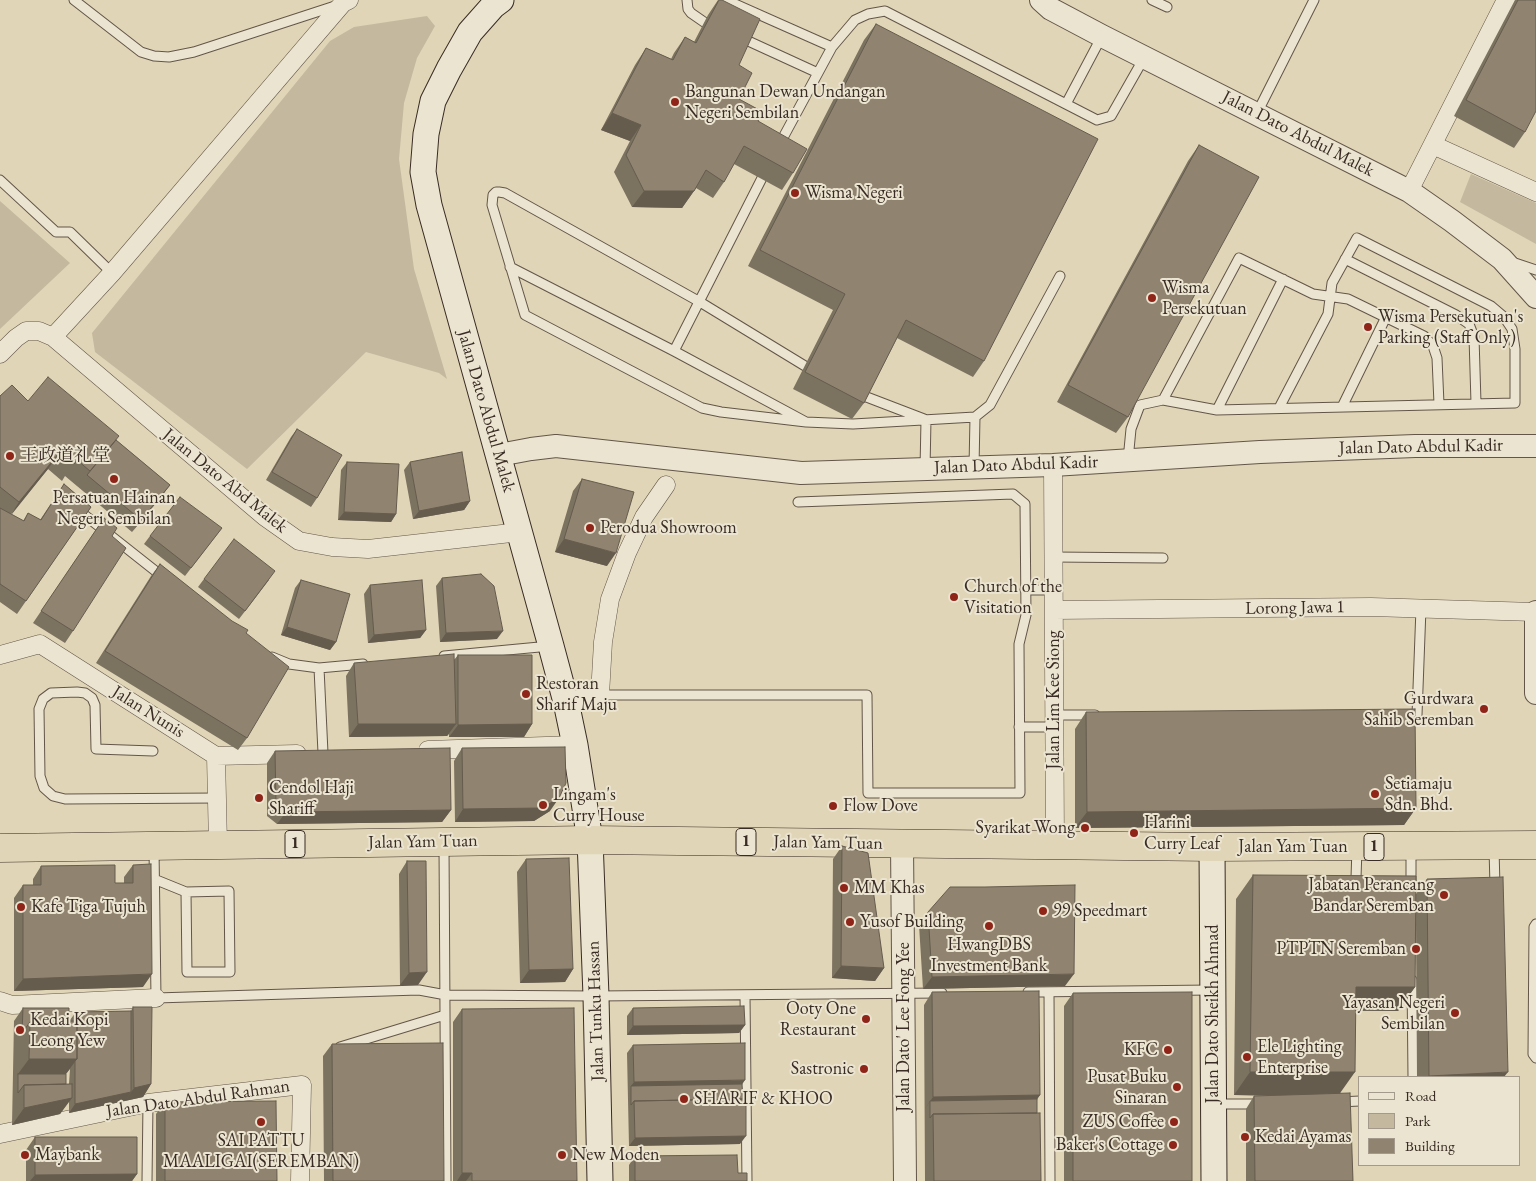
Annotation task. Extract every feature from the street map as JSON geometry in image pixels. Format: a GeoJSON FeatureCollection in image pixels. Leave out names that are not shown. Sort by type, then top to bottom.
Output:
{"type":"FeatureCollection","features":[{"type":"Feature","properties":{"kind":"highway","name":"Jalan Yam Tuan"},"geometry":{"type":"LineString","coordinates":[[0,848],[590,840],[1212,847],[1536,845]]}},
{"type":"Feature","properties":{"kind":"main road","name":"Jalan Dato Abdul Malek"},"geometry":{"type":"LineString","coordinates":[[501,0],[493,6],[470,32],[433,101],[426,134],[423,172],[429,205],[566,702],[590,840]]}},
{"type":"Feature","properties":{"kind":"main road","name":"Jalan Tunku Hassan"},"geometry":{"type":"LineString","coordinates":[[590,840],[600,1181]]}},
{"type":"Feature","properties":{"kind":"main road","name":"Jalan Dato Sheikh Ahmad"},"geometry":{"type":"LineString","coordinates":[[1212,847],[1214,1181]]}},
{"type":"Feature","properties":{"kind":"street","name":"Jalan Dato Abdul Malek"},"geometry":{"type":"LineString","coordinates":[[1029,0],[1046,4],[1102,36],[1409,191],[1502,259],[1536,296]]}},
{"type":"Feature","properties":{"kind":"street"},"geometry":{"type":"LineString","coordinates":[[1409,191],[1506,0]]}},
{"type":"Feature","properties":{"kind":"street"},"geometry":{"type":"LineString","coordinates":[[53,337],[112,273],[343,1]]}},
{"type":"Feature","properties":{"kind":"street"},"geometry":{"type":"LineString","coordinates":[[1433,145],[1536,192]]}},
{"type":"Feature","properties":{"kind":"street","name":"Jalan Dato Abd Malek"},"geometry":{"type":"LineString","coordinates":[[0,354],[26,331],[39,331],[53,337],[265,517],[299,541],[332,547],[368,549],[520,532]]}},
{"type":"Feature","properties":{"kind":"street","name":"Jalan Dato Abdul Kadir"},"geometry":{"type":"LineString","coordinates":[[499,455],[556,446],[801,473],[1053,465],[1415,446],[1536,446]]}},
{"type":"Feature","properties":{"kind":"street","name":"Jalan Lim Kee Siong"},"geometry":{"type":"LineString","coordinates":[[1053,465],[1055,846]]}},
{"type":"Feature","properties":{"kind":"street"},"geometry":{"type":"LineString","coordinates":[[566,702],[600,695],[603,642],[610,599],[627,553],[644,517],[666,485]]}},
{"type":"Feature","properties":{"kind":"street","name":"Lorong Jawa 1"},"geometry":{"type":"LineString","coordinates":[[1054,610],[1421,608],[1535,612]]}},
{"type":"Feature","properties":{"kind":"street"},"geometry":{"type":"LineString","coordinates":[[1535,612],[1536,693]]}},
{"type":"Feature","properties":{"kind":"street","name":"Jalan Nunis"},"geometry":{"type":"LineString","coordinates":[[0,656],[40,644],[216,756]]}},
{"type":"Feature","properties":{"kind":"street"},"geometry":{"type":"LineString","coordinates":[[410,750],[575,745]]}},
{"type":"Feature","properties":{"kind":"street"},"geometry":{"type":"LineString","coordinates":[[218,845],[216,756],[342,753]]}},
{"type":"Feature","properties":{"kind":"street","name":"Jalan Dato' Lee Fong Yee"},"geometry":{"type":"LineString","coordinates":[[902,844],[905,1181]]}},
{"type":"Feature","properties":{"kind":"street"},"geometry":{"type":"LineString","coordinates":[[0,1001],[12,1005],[156,998]]}},
{"type":"Feature","properties":{"kind":"street","name":"Jalan Dato Abdul Rahman"},"geometry":{"type":"LineString","coordinates":[[0,1134],[148,1103],[302,1084],[300,1181]]}},
{"type":"Feature","properties":{"kind":"lane"},"geometry":{"type":"LineString","coordinates":[[74,0],[141,52],[154,56],[169,57],[194,52],[343,1]]}},
{"type":"Feature","properties":{"kind":"lane"},"geometry":{"type":"LineString","coordinates":[[687,0],[688,9],[691,13],[704,22]]}},
{"type":"Feature","properties":{"kind":"lane"},"geometry":{"type":"LineString","coordinates":[[726,0],[832,47]]}},
{"type":"Feature","properties":{"kind":"lane"},"geometry":{"type":"LineString","coordinates":[[1152,0],[1167,8]]}},
{"type":"Feature","properties":{"kind":"lane"},"geometry":{"type":"LineString","coordinates":[[1256,114],[1314,0]]}},
{"type":"Feature","properties":{"kind":"lane"},"geometry":{"type":"LineString","coordinates":[[775,154],[832,47],[855,20],[868,14],[885,11],[1097,120],[1111,116],[1144,57]]}},
{"type":"Feature","properties":{"kind":"lane"},"geometry":{"type":"LineString","coordinates":[[1066,104],[1102,36]]}},
{"type":"Feature","properties":{"kind":"lane"},"geometry":{"type":"LineString","coordinates":[[746,40],[818,73]]}},
{"type":"Feature","properties":{"kind":"lane"},"geometry":{"type":"LineString","coordinates":[[674,350],[762,178]]}},
{"type":"Feature","properties":{"kind":"lane"},"geometry":{"type":"LineString","coordinates":[[0,180],[56,232],[70,232],[112,273]]}},
{"type":"Feature","properties":{"kind":"lane"},"geometry":{"type":"LineString","coordinates":[[805,366],[700,302],[505,193],[496,192],[494,195],[492,205],[525,315],[702,408],[721,412],[806,422],[861,424],[975,417],[990,405],[1060,276]]}},
{"type":"Feature","properties":{"kind":"lane"},"geometry":{"type":"LineString","coordinates":[[1128,460],[1130,429],[1140,405],[1163,400],[1217,410],[1515,403],[1515,349],[1512,329],[1504,317],[1491,306],[1357,238],[1332,283],[1328,314],[1279,408]]}},
{"type":"Feature","properties":{"kind":"lane"},"geometry":{"type":"LineString","coordinates":[[1163,400],[1239,258],[1313,294],[1348,299],[1424,336],[1433,346],[1437,358],[1439,404]]}},
{"type":"Feature","properties":{"kind":"lane"},"geometry":{"type":"LineString","coordinates":[[1345,259],[1456,315],[1469,324],[1474,337],[1476,403]]}},
{"type":"Feature","properties":{"kind":"lane"},"geometry":{"type":"LineString","coordinates":[[1502,259],[1536,270]]}},
{"type":"Feature","properties":{"kind":"lane"},"geometry":{"type":"LineString","coordinates":[[510,267],[674,350],[806,422]]}},
{"type":"Feature","properties":{"kind":"lane"},"geometry":{"type":"LineString","coordinates":[[1217,410],[1283,279]]}},
{"type":"Feature","properties":{"kind":"lane"},"geometry":{"type":"LineString","coordinates":[[1342,407],[1386,317]]}},
{"type":"Feature","properties":{"kind":"lane"},"geometry":{"type":"LineString","coordinates":[[864,396],[926,420]]}},
{"type":"Feature","properties":{"kind":"lane"},"geometry":{"type":"LineString","coordinates":[[974,467],[975,417]]}},
{"type":"Feature","properties":{"kind":"lane"},"geometry":{"type":"LineString","coordinates":[[925,469],[926,420]]}},
{"type":"Feature","properties":{"kind":"lane"},"geometry":{"type":"LineString","coordinates":[[600,695],[867,695],[868,793],[1020,793],[1019,644],[1026,615],[1024,504],[1013,494],[798,502]]}},
{"type":"Feature","properties":{"kind":"lane"},"geometry":{"type":"LineString","coordinates":[[73,505],[172,584]]}},
{"type":"Feature","properties":{"kind":"lane"},"geometry":{"type":"LineString","coordinates":[[1053,557],[1163,558]]}},
{"type":"Feature","properties":{"kind":"lane"},"geometry":{"type":"LineString","coordinates":[[1025,590],[1054,590]]}},
{"type":"Feature","properties":{"kind":"lane"},"geometry":{"type":"LineString","coordinates":[[1398,715],[1417,715],[1421,608]]}},
{"type":"Feature","properties":{"kind":"lane"},"geometry":{"type":"LineString","coordinates":[[435,657],[551,646]]}},
{"type":"Feature","properties":{"kind":"lane"},"geometry":{"type":"LineString","coordinates":[[262,652],[289,664],[319,668],[368,663]]}},
{"type":"Feature","properties":{"kind":"lane"},"geometry":{"type":"LineString","coordinates":[[319,668],[323,753]]}},
{"type":"Feature","properties":{"kind":"lane"},"geometry":{"type":"LineString","coordinates":[[153,751],[96,749],[95,706],[92,698],[85,693],[51,693],[43,699],[40,708],[40,776],[44,788],[53,796],[65,799],[218,798]]}},
{"type":"Feature","properties":{"kind":"lane"},"geometry":{"type":"LineString","coordinates":[[1019,727],[1103,716]]}},
{"type":"Feature","properties":{"kind":"lane"},"geometry":{"type":"LineString","coordinates":[[444,842],[446,1181]]}},
{"type":"Feature","properties":{"kind":"lane"},"geometry":{"type":"LineString","coordinates":[[154,846],[156,998],[419,990],[446,995],[596,996],[952,993]]}},
{"type":"Feature","properties":{"kind":"lane"},"geometry":{"type":"LineString","coordinates":[[1494,846],[1490,889],[1495,899]]}},
{"type":"Feature","properties":{"kind":"lane"},"geometry":{"type":"LineString","coordinates":[[1355,878],[1356,847]]}},
{"type":"Feature","properties":{"kind":"lane"},"geometry":{"type":"LineString","coordinates":[[1411,847],[1416,890],[1412,900]]}},
{"type":"Feature","properties":{"kind":"lane"},"geometry":{"type":"LineString","coordinates":[[154,879],[186,892],[230,891],[230,972],[187,972],[186,892]]}},
{"type":"Feature","properties":{"kind":"lane"},"geometry":{"type":"LineString","coordinates":[[1536,924],[1534,927],[1532,1054],[1536,1058]]}},
{"type":"Feature","properties":{"kind":"lane"},"geometry":{"type":"LineString","coordinates":[[1412,969],[1413,1076]]}},
{"type":"Feature","properties":{"kind":"lane"},"geometry":{"type":"LineString","coordinates":[[1020,992],[1213,990]]}},
{"type":"Feature","properties":{"kind":"lane"},"geometry":{"type":"LineString","coordinates":[[1049,992],[1050,1181]]}},
{"type":"Feature","properties":{"kind":"lane"},"geometry":{"type":"LineString","coordinates":[[745,995],[747,1181]]}},
{"type":"Feature","properties":{"kind":"lane"},"geometry":{"type":"LineString","coordinates":[[335,1049],[445,1015]]}},
{"type":"Feature","properties":{"kind":"lane"},"geometry":{"type":"LineString","coordinates":[[1329,1102],[1358,1101]]}},
{"type":"Feature","properties":{"kind":"lane"},"geometry":{"type":"LineString","coordinates":[[1348,1102],[1348,1112]]}},
{"type":"Feature","properties":{"kind":"lane"},"geometry":{"type":"LineString","coordinates":[[147,1181],[148,1103]]}},
{"type":"Feature","properties":{"kind":"lane"},"geometry":{"type":"LineString","coordinates":[[1213,1104],[1271,1103]]}},
{"type":"Feature","properties":{"kind":"green space"},"geometry":{"type":"Polygon","coordinates":[[[427,16],[435,26],[417,58],[404,103],[399,159],[414,269],[447,379],[439,373],[366,352],[247,469],[95,352],[92,333],[330,41],[354,27],[427,16]]]}},
{"type":"Feature","properties":{"kind":"green space"},"geometry":{"type":"Polygon","coordinates":[[[1471,174],[1536,203],[1536,244],[1460,202],[1471,174]]]}},
{"type":"Feature","properties":{"kind":"green space"},"geometry":{"type":"Polygon","coordinates":[[[0,201],[70,263],[0,329],[0,201]]]}},
{"type":"Feature","properties":{"kind":"building","name":"Bangunan Dewan Undangan Negeri Sembilan"},"geometry":{"type":"Polygon","coordinates":[[[719,0],[760,19],[739,65],[752,73],[739,99],[763,112],[758,121],[807,149],[793,173],[744,146],[724,182],[706,170],[694,191],[644,191],[626,155],[641,125],[612,113],[646,48],[673,60],[685,37],[696,43],[719,0]]]}},
{"type":"Feature","properties":{"kind":"building"},"geometry":{"type":"Polygon","coordinates":[[[1518,0],[1536,0],[1536,111],[1525,132],[1466,100],[1518,0]]]}},
{"type":"Feature","properties":{"kind":"building"},"geometry":{"type":"Polygon","coordinates":[[[876,24],[1098,139],[984,361],[906,320],[864,403],[805,372],[845,294],[760,250],[876,24]]]}},
{"type":"Feature","properties":{"kind":"building","name":"Wisma Persekutuan"},"geometry":{"type":"Polygon","coordinates":[[[1199,145],[1259,177],[1128,417],[1068,385],[1199,145]]]}},
{"type":"Feature","properties":{"kind":"building"},"geometry":{"type":"Polygon","coordinates":[[[48,377],[119,436],[90,471],[77,460],[74,464],[59,453],[19,502],[0,487],[0,396],[12,385],[28,401],[48,377]]]}},
{"type":"Feature","properties":{"kind":"building"},"geometry":{"type":"Polygon","coordinates":[[[297,429],[342,455],[317,498],[272,472],[297,429]]]}},
{"type":"Feature","properties":{"kind":"building"},"geometry":{"type":"Polygon","coordinates":[[[116,440],[170,485],[141,520],[87,475],[116,440]]]}},
{"type":"Feature","properties":{"kind":"building"},"geometry":{"type":"Polygon","coordinates":[[[462,452],[470,501],[419,511],[410,462],[462,452]]]}},
{"type":"Feature","properties":{"kind":"building"},"geometry":{"type":"Polygon","coordinates":[[[347,462],[399,464],[396,514],[344,512],[347,462]]]}},
{"type":"Feature","properties":{"kind":"building","name":"Perodua Showroom"},"geometry":{"type":"Polygon","coordinates":[[[582,479],[634,492],[616,553],[564,539],[582,479]]]}},
{"type":"Feature","properties":{"kind":"building"},"geometry":{"type":"Polygon","coordinates":[[[64,484],[91,507],[26,601],[0,584],[0,508],[24,521],[28,513],[41,520],[64,484]]]}},
{"type":"Feature","properties":{"kind":"building"},"geometry":{"type":"Polygon","coordinates":[[[180,497],[222,528],[191,568],[150,536],[180,497]]]}},
{"type":"Feature","properties":{"kind":"building"},"geometry":{"type":"Polygon","coordinates":[[[104,518],[117,528],[112,536],[126,548],[73,631],[41,611],[104,518]]]}},
{"type":"Feature","properties":{"kind":"building"},"geometry":{"type":"Polygon","coordinates":[[[234,539],[275,571],[245,611],[204,579],[234,539]]]}},
{"type":"Feature","properties":{"kind":"building"},"geometry":{"type":"Polygon","coordinates":[[[160,564],[232,621],[248,630],[246,633],[289,667],[247,738],[105,651],[160,564]]]}},
{"type":"Feature","properties":{"kind":"building"},"geometry":{"type":"Polygon","coordinates":[[[481,574],[494,586],[503,631],[446,633],[442,578],[481,574]]]}},
{"type":"Feature","properties":{"kind":"building"},"geometry":{"type":"Polygon","coordinates":[[[301,580],[350,594],[336,642],[287,627],[301,580]]]}},
{"type":"Feature","properties":{"kind":"building"},"geometry":{"type":"Polygon","coordinates":[[[422,580],[426,630],[374,635],[370,585],[422,580]]]}},
{"type":"Feature","properties":{"kind":"building"},"geometry":{"type":"Polygon","coordinates":[[[454,654],[456,724],[358,724],[354,663],[454,654]]]}},
{"type":"Feature","properties":{"kind":"building"},"geometry":{"type":"Polygon","coordinates":[[[458,655],[532,655],[532,724],[458,725],[458,655]]]}},
{"type":"Feature","properties":{"kind":"building"},"geometry":{"type":"Polygon","coordinates":[[[1415,709],[1416,808],[1087,812],[1086,712],[1415,709]]]}},
{"type":"Feature","properties":{"kind":"building"},"geometry":{"type":"Polygon","coordinates":[[[565,747],[566,783],[559,798],[542,808],[463,809],[462,748],[565,747]]]}},
{"type":"Feature","properties":{"kind":"building"},"geometry":{"type":"Polygon","coordinates":[[[450,748],[451,810],[286,812],[276,803],[275,751],[450,748]]]}},
{"type":"Feature","properties":{"kind":"building","name":"Yusof Building"},"geometry":{"type":"Polygon","coordinates":[[[842,846],[868,853],[884,968],[841,966],[842,846]]]}},
{"type":"Feature","properties":{"kind":"building"},"geometry":{"type":"Polygon","coordinates":[[[569,858],[573,969],[529,970],[526,859],[569,858]]]}},
{"type":"Feature","properties":{"kind":"building"},"geometry":{"type":"Polygon","coordinates":[[[407,861],[426,861],[427,972],[409,973],[407,861]]]}},
{"type":"Feature","properties":{"kind":"building"},"geometry":{"type":"Polygon","coordinates":[[[151,864],[152,974],[23,979],[23,885],[41,885],[41,866],[115,865],[115,883],[133,883],[133,865],[151,864]]]}},
{"type":"Feature","properties":{"kind":"building"},"geometry":{"type":"Polygon","coordinates":[[[1253,875],[1416,876],[1415,987],[1356,987],[1355,1072],[1250,1072],[1253,875]]]}},
{"type":"Feature","properties":{"kind":"building","name":"Yayasan Negeri Sembilan"},"geometry":{"type":"Polygon","coordinates":[[[1503,877],[1508,1072],[1429,1076],[1427,879],[1503,877]]]}},
{"type":"Feature","properties":{"kind":"building"},"geometry":{"type":"Polygon","coordinates":[[[1075,885],[1074,974],[932,977],[928,912],[950,887],[1075,885]]]}},
{"type":"Feature","properties":{"kind":"building"},"geometry":{"type":"Polygon","coordinates":[[[1039,991],[1040,1095],[933,1097],[932,992],[1039,991]]]}},
{"type":"Feature","properties":{"kind":"building"},"geometry":{"type":"Polygon","coordinates":[[[1192,992],[1192,1181],[1073,1181],[1073,993],[1192,992]]]}},
{"type":"Feature","properties":{"kind":"building"},"geometry":{"type":"Polygon","coordinates":[[[744,1006],[745,1025],[633,1026],[633,1008],[744,1006]]]}},
{"type":"Feature","properties":{"kind":"building"},"geometry":{"type":"Polygon","coordinates":[[[133,1007],[152,1007],[151,1084],[134,1088],[133,1007]]]}},
{"type":"Feature","properties":{"kind":"building"},"geometry":{"type":"Polygon","coordinates":[[[23,1008],[69,1008],[69,1021],[30,1022],[22,1033],[23,1008]]]}},
{"type":"Feature","properties":{"kind":"building"},"geometry":{"type":"Polygon","coordinates":[[[574,1008],[577,1181],[472,1181],[472,1173],[462,1173],[462,1009],[574,1008]]]}},
{"type":"Feature","properties":{"kind":"building"},"geometry":{"type":"Polygon","coordinates":[[[131,1011],[131,1092],[75,1104],[75,1061],[77,1059],[76,1012],[131,1011]]]}},
{"type":"Feature","properties":{"kind":"building"},"geometry":{"type":"Polygon","coordinates":[[[77,1021],[77,1059],[29,1059],[30,1022],[77,1021]]]}},
{"type":"Feature","properties":{"kind":"building"},"geometry":{"type":"Polygon","coordinates":[[[443,1043],[444,1181],[333,1181],[332,1044],[443,1043]]]}},
{"type":"Feature","properties":{"kind":"building"},"geometry":{"type":"Polygon","coordinates":[[[745,1043],[745,1080],[634,1082],[633,1045],[745,1043]]]}},
{"type":"Feature","properties":{"kind":"building"},"geometry":{"type":"Polygon","coordinates":[[[18,1074],[66,1074],[66,1084],[24,1085],[18,1093],[18,1074]]]}},
{"type":"Feature","properties":{"kind":"building"},"geometry":{"type":"Polygon","coordinates":[[[72,1084],[72,1098],[24,1108],[24,1085],[72,1084]]]}},
{"type":"Feature","properties":{"kind":"building"},"geometry":{"type":"Polygon","coordinates":[[[742,1084],[743,1099],[634,1101],[631,1105],[631,1086],[742,1084]]]}},
{"type":"Feature","properties":{"kind":"building"},"geometry":{"type":"Polygon","coordinates":[[[1350,1093],[1353,1181],[1255,1181],[1254,1096],[1350,1093]]]}},
{"type":"Feature","properties":{"kind":"building"},"geometry":{"type":"Polygon","coordinates":[[[746,1099],[746,1136],[635,1138],[634,1101],[746,1099]]]}},
{"type":"Feature","properties":{"kind":"building"},"geometry":{"type":"Polygon","coordinates":[[[1037,1099],[1037,1113],[933,1114],[930,1118],[930,1101],[1037,1099]]]}},
{"type":"Feature","properties":{"kind":"building"},"geometry":{"type":"Polygon","coordinates":[[[276,1101],[277,1181],[165,1181],[165,1102],[276,1101]]]}},
{"type":"Feature","properties":{"kind":"building"},"geometry":{"type":"Polygon","coordinates":[[[1040,1113],[1041,1181],[934,1181],[933,1114],[1040,1113]]]}},
{"type":"Feature","properties":{"kind":"building"},"geometry":{"type":"Polygon","coordinates":[[[35,1137],[137,1137],[137,1174],[35,1175],[35,1137]]]}},
{"type":"Feature","properties":{"kind":"building"},"geometry":{"type":"Polygon","coordinates":[[[737,1155],[738,1173],[747,1173],[747,1181],[635,1181],[635,1156],[737,1155]]]}},
{"type":"Feature","properties":{"kind":"place","name":"Bangunan Dewan Undangan Negeri Sembilan"},"geometry":{"type":"Point","coordinates":[675,102]}},
{"type":"Feature","properties":{"kind":"place","name":"Wisma Negeri"},"geometry":{"type":"Point","coordinates":[795,193]}},
{"type":"Feature","properties":{"kind":"place","name":"Wisma Persekutuan"},"geometry":{"type":"Point","coordinates":[1152,298]}},
{"type":"Feature","properties":{"kind":"place","name":"Wisma Persekutuan's Parking (Staff Only)"},"geometry":{"type":"Point","coordinates":[1368,327]}},
{"type":"Feature","properties":{"kind":"place","name":"王政道礼堂"},"geometry":{"type":"Point","coordinates":[10,456]}},
{"type":"Feature","properties":{"kind":"place","name":"Persatuan Hainan Negeri Sembilan"},"geometry":{"type":"Point","coordinates":[114,479]}},
{"type":"Feature","properties":{"kind":"place","name":"Perodua Showroom"},"geometry":{"type":"Point","coordinates":[590,528]}},
{"type":"Feature","properties":{"kind":"place","name":"Church of the Visitation"},"geometry":{"type":"Point","coordinates":[954,597]}},
{"type":"Feature","properties":{"kind":"place","name":"Restoran Sharif Maju"},"geometry":{"type":"Point","coordinates":[526,694]}},
{"type":"Feature","properties":{"kind":"place","name":"Gurdwara Sahib Seremban"},"geometry":{"type":"Point","coordinates":[1484,709]}},
{"type":"Feature","properties":{"kind":"place","name":"Setiamaju Sdn. Bhd."},"geometry":{"type":"Point","coordinates":[1375,794]}},
{"type":"Feature","properties":{"kind":"place","name":"Cendol Haji Shariff"},"geometry":{"type":"Point","coordinates":[259,798]}},
{"type":"Feature","properties":{"kind":"place","name":"Lingam's Curry House"},"geometry":{"type":"Point","coordinates":[543,805]}},
{"type":"Feature","properties":{"kind":"place","name":"Flow Dove"},"geometry":{"type":"Point","coordinates":[833,806]}},
{"type":"Feature","properties":{"kind":"place","name":"Syarikat Wong"},"geometry":{"type":"Point","coordinates":[1085,828]}},
{"type":"Feature","properties":{"kind":"place","name":"Harini Curry Leaf"},"geometry":{"type":"Point","coordinates":[1134,833]}},
{"type":"Feature","properties":{"kind":"place","name":"MM Khas"},"geometry":{"type":"Point","coordinates":[844,888]}},
{"type":"Feature","properties":{"kind":"place","name":"Jabatan Perancang Bandar Seremban"},"geometry":{"type":"Point","coordinates":[1444,895]}},
{"type":"Feature","properties":{"kind":"place","name":"Kafe Tiga Tujuh"},"geometry":{"type":"Point","coordinates":[21,907]}},
{"type":"Feature","properties":{"kind":"place","name":"99 Speedmart"},"geometry":{"type":"Point","coordinates":[1043,911]}},
{"type":"Feature","properties":{"kind":"place","name":"Yusof Building"},"geometry":{"type":"Point","coordinates":[850,922]}},
{"type":"Feature","properties":{"kind":"place","name":"HwangDBS Investment Bank"},"geometry":{"type":"Point","coordinates":[989,926]}},
{"type":"Feature","properties":{"kind":"place","name":"PTPTN Seremban"},"geometry":{"type":"Point","coordinates":[1416,949]}},
{"type":"Feature","properties":{"kind":"place","name":"Yayasan Negeri Sembilan"},"geometry":{"type":"Point","coordinates":[1455,1013]}},
{"type":"Feature","properties":{"kind":"place","name":"Ooty One Restaurant"},"geometry":{"type":"Point","coordinates":[866,1019]}},
{"type":"Feature","properties":{"kind":"place","name":"Kedai Kopi Leong Yew"},"geometry":{"type":"Point","coordinates":[20,1030]}},
{"type":"Feature","properties":{"kind":"place","name":"KFC"},"geometry":{"type":"Point","coordinates":[1168,1050]}},
{"type":"Feature","properties":{"kind":"place","name":"Ele Lighting Enterprise"},"geometry":{"type":"Point","coordinates":[1247,1057]}},
{"type":"Feature","properties":{"kind":"place","name":"Sastronic"},"geometry":{"type":"Point","coordinates":[864,1069]}},
{"type":"Feature","properties":{"kind":"place","name":"Pusat Buku Sinaran"},"geometry":{"type":"Point","coordinates":[1177,1087]}},
{"type":"Feature","properties":{"kind":"place","name":"SHARIF & KHOO"},"geometry":{"type":"Point","coordinates":[684,1099]}},
{"type":"Feature","properties":{"kind":"place","name":"SAI PATTU MAALIGAI(SEREMBAN)"},"geometry":{"type":"Point","coordinates":[261,1122]}},
{"type":"Feature","properties":{"kind":"place","name":"ZUS Coffee"},"geometry":{"type":"Point","coordinates":[1174,1122]}},
{"type":"Feature","properties":{"kind":"place","name":"Kedai Ayamas"},"geometry":{"type":"Point","coordinates":[1245,1137]}},
{"type":"Feature","properties":{"kind":"place","name":"Baker's Cottage"},"geometry":{"type":"Point","coordinates":[1173,1145]}},
{"type":"Feature","properties":{"kind":"place","name":"Maybank"},"geometry":{"type":"Point","coordinates":[25,1155]}},
{"type":"Feature","properties":{"kind":"place","name":"New Moden"},"geometry":{"type":"Point","coordinates":[562,1155]}}]}
